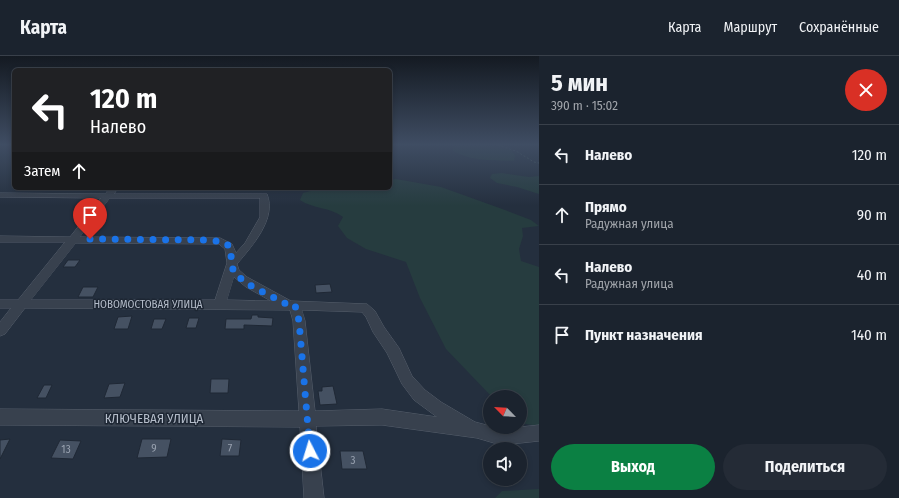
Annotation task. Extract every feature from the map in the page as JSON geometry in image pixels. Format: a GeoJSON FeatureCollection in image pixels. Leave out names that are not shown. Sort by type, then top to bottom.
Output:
{"type":"FeatureCollection","features":[{"type":"Feature","properties":{"kind":"street"},"geometry":{"type":"LineString","coordinates":[[0,331],[75,239],[112,190]]}},
{"type":"Feature","properties":{"kind":"street"},"geometry":{"type":"LineString","coordinates":[[0,195],[107,197],[135,195],[264,196],[264,217],[249,244],[232,263],[220,304]]}},
{"type":"Feature","properties":{"kind":"street"},"geometry":{"type":"LineString","coordinates":[[0,239],[220,241],[228,245],[232,251],[233,269],[237,275],[244,281],[291,305],[299,321],[314,498]]}},
{"type":"Feature","properties":{"kind":"street","name":"НОВОМОСТОВАЯ УЛИЦА"},"geometry":{"type":"LineString","coordinates":[[0,304],[220,304],[356,306],[367,309],[372,314],[378,329],[394,352],[406,379],[414,389],[429,402],[447,414],[477,430]]}},
{"type":"Feature","properties":{"kind":"street","name":"КЛЮЧЕВАЯ УЛИЦА"},"geometry":{"type":"LineString","coordinates":[[0,417],[307,419],[382,417],[477,430]]}},
{"type":"Feature","properties":{"kind":"street"},"geometry":{"type":"LineString","coordinates":[[477,430],[494,435],[511,436],[539,433]]}},
{"type":"Feature","properties":{"kind":"green space"},"geometry":{"type":"Polygon","coordinates":[[[502,173],[529,177],[539,176],[539,194],[497,183],[490,178],[492,174],[502,173]]]}},
{"type":"Feature","properties":{"kind":"green space"},"geometry":{"type":"Polygon","coordinates":[[[396,179],[441,187],[531,220],[539,226],[522,228],[523,236],[519,249],[521,261],[539,267],[539,426],[527,424],[527,390],[485,390],[446,349],[420,298],[406,262],[366,249],[347,238],[338,226],[343,217],[333,211],[310,205],[300,200],[303,193],[314,190],[392,190],[392,180],[396,179]]]}},
{"type":"Feature","properties":{"kind":"green space"},"geometry":{"type":"Polygon","coordinates":[[[539,489],[539,498],[495,498],[502,491],[539,489]]]}},
{"type":"Feature","properties":{"kind":"building"},"geometry":{"type":"Polygon","coordinates":[[[68,260],[80,260],[75,267],[63,267],[68,260]]]}},
{"type":"Feature","properties":{"kind":"building"},"geometry":{"type":"Polygon","coordinates":[[[330,284],[332,292],[316,293],[315,285],[330,284]]]}},
{"type":"Feature","properties":{"kind":"building"},"geometry":{"type":"Polygon","coordinates":[[[83,287],[98,287],[93,297],[78,297],[83,287]]]}},
{"type":"Feature","properties":{"kind":"building"},"geometry":{"type":"Polygon","coordinates":[[[252,315],[273,318],[272,326],[244,325],[244,329],[225,329],[226,319],[251,319],[252,315]]]}},
{"type":"Feature","properties":{"kind":"building"},"geometry":{"type":"Polygon","coordinates":[[[132,316],[128,329],[114,329],[118,317],[132,316]]]}},
{"type":"Feature","properties":{"kind":"building"},"geometry":{"type":"Polygon","coordinates":[[[189,318],[199,318],[196,328],[186,328],[189,318]]]}},
{"type":"Feature","properties":{"kind":"building"},"geometry":{"type":"Polygon","coordinates":[[[154,319],[166,319],[162,329],[151,329],[154,319]]]}},
{"type":"Feature","properties":{"kind":"building"},"geometry":{"type":"Polygon","coordinates":[[[211,379],[229,379],[228,393],[210,393],[211,379]]]}},
{"type":"Feature","properties":{"kind":"building"},"geometry":{"type":"Polygon","coordinates":[[[125,383],[120,397],[104,398],[109,384],[125,383]]]}},
{"type":"Feature","properties":{"kind":"building"},"geometry":{"type":"Polygon","coordinates":[[[44,385],[52,385],[46,398],[37,398],[44,385]]]}},
{"type":"Feature","properties":{"kind":"building"},"geometry":{"type":"Polygon","coordinates":[[[333,386],[337,404],[320,405],[318,391],[322,391],[322,387],[333,386]]]}},
{"type":"Feature","properties":{"kind":"building"},"geometry":{"type":"Polygon","coordinates":[[[10,439],[0,459],[0,440],[10,439]]]}},
{"type":"Feature","properties":{"kind":"building"},"geometry":{"type":"Polygon","coordinates":[[[142,439],[171,439],[167,457],[137,458],[142,439]]]}},
{"type":"Feature","properties":{"kind":"building"},"geometry":{"type":"Polygon","coordinates":[[[222,439],[241,440],[239,456],[220,456],[222,439]]]}},
{"type":"Feature","properties":{"kind":"building"},"geometry":{"type":"Polygon","coordinates":[[[60,440],[81,441],[73,459],[51,458],[60,440]]]}},
{"type":"Feature","properties":{"kind":"building"},"geometry":{"type":"Polygon","coordinates":[[[340,451],[363,451],[367,469],[342,469],[340,451]]]}},
{"type":"Feature","properties":{"kind":"route"},"geometry":{"type":"LineString","coordinates":[[90,239],[208,240],[225,242],[232,251],[233,269],[237,275],[244,281],[288,305],[295,305],[299,321],[310,451]]}}]}
